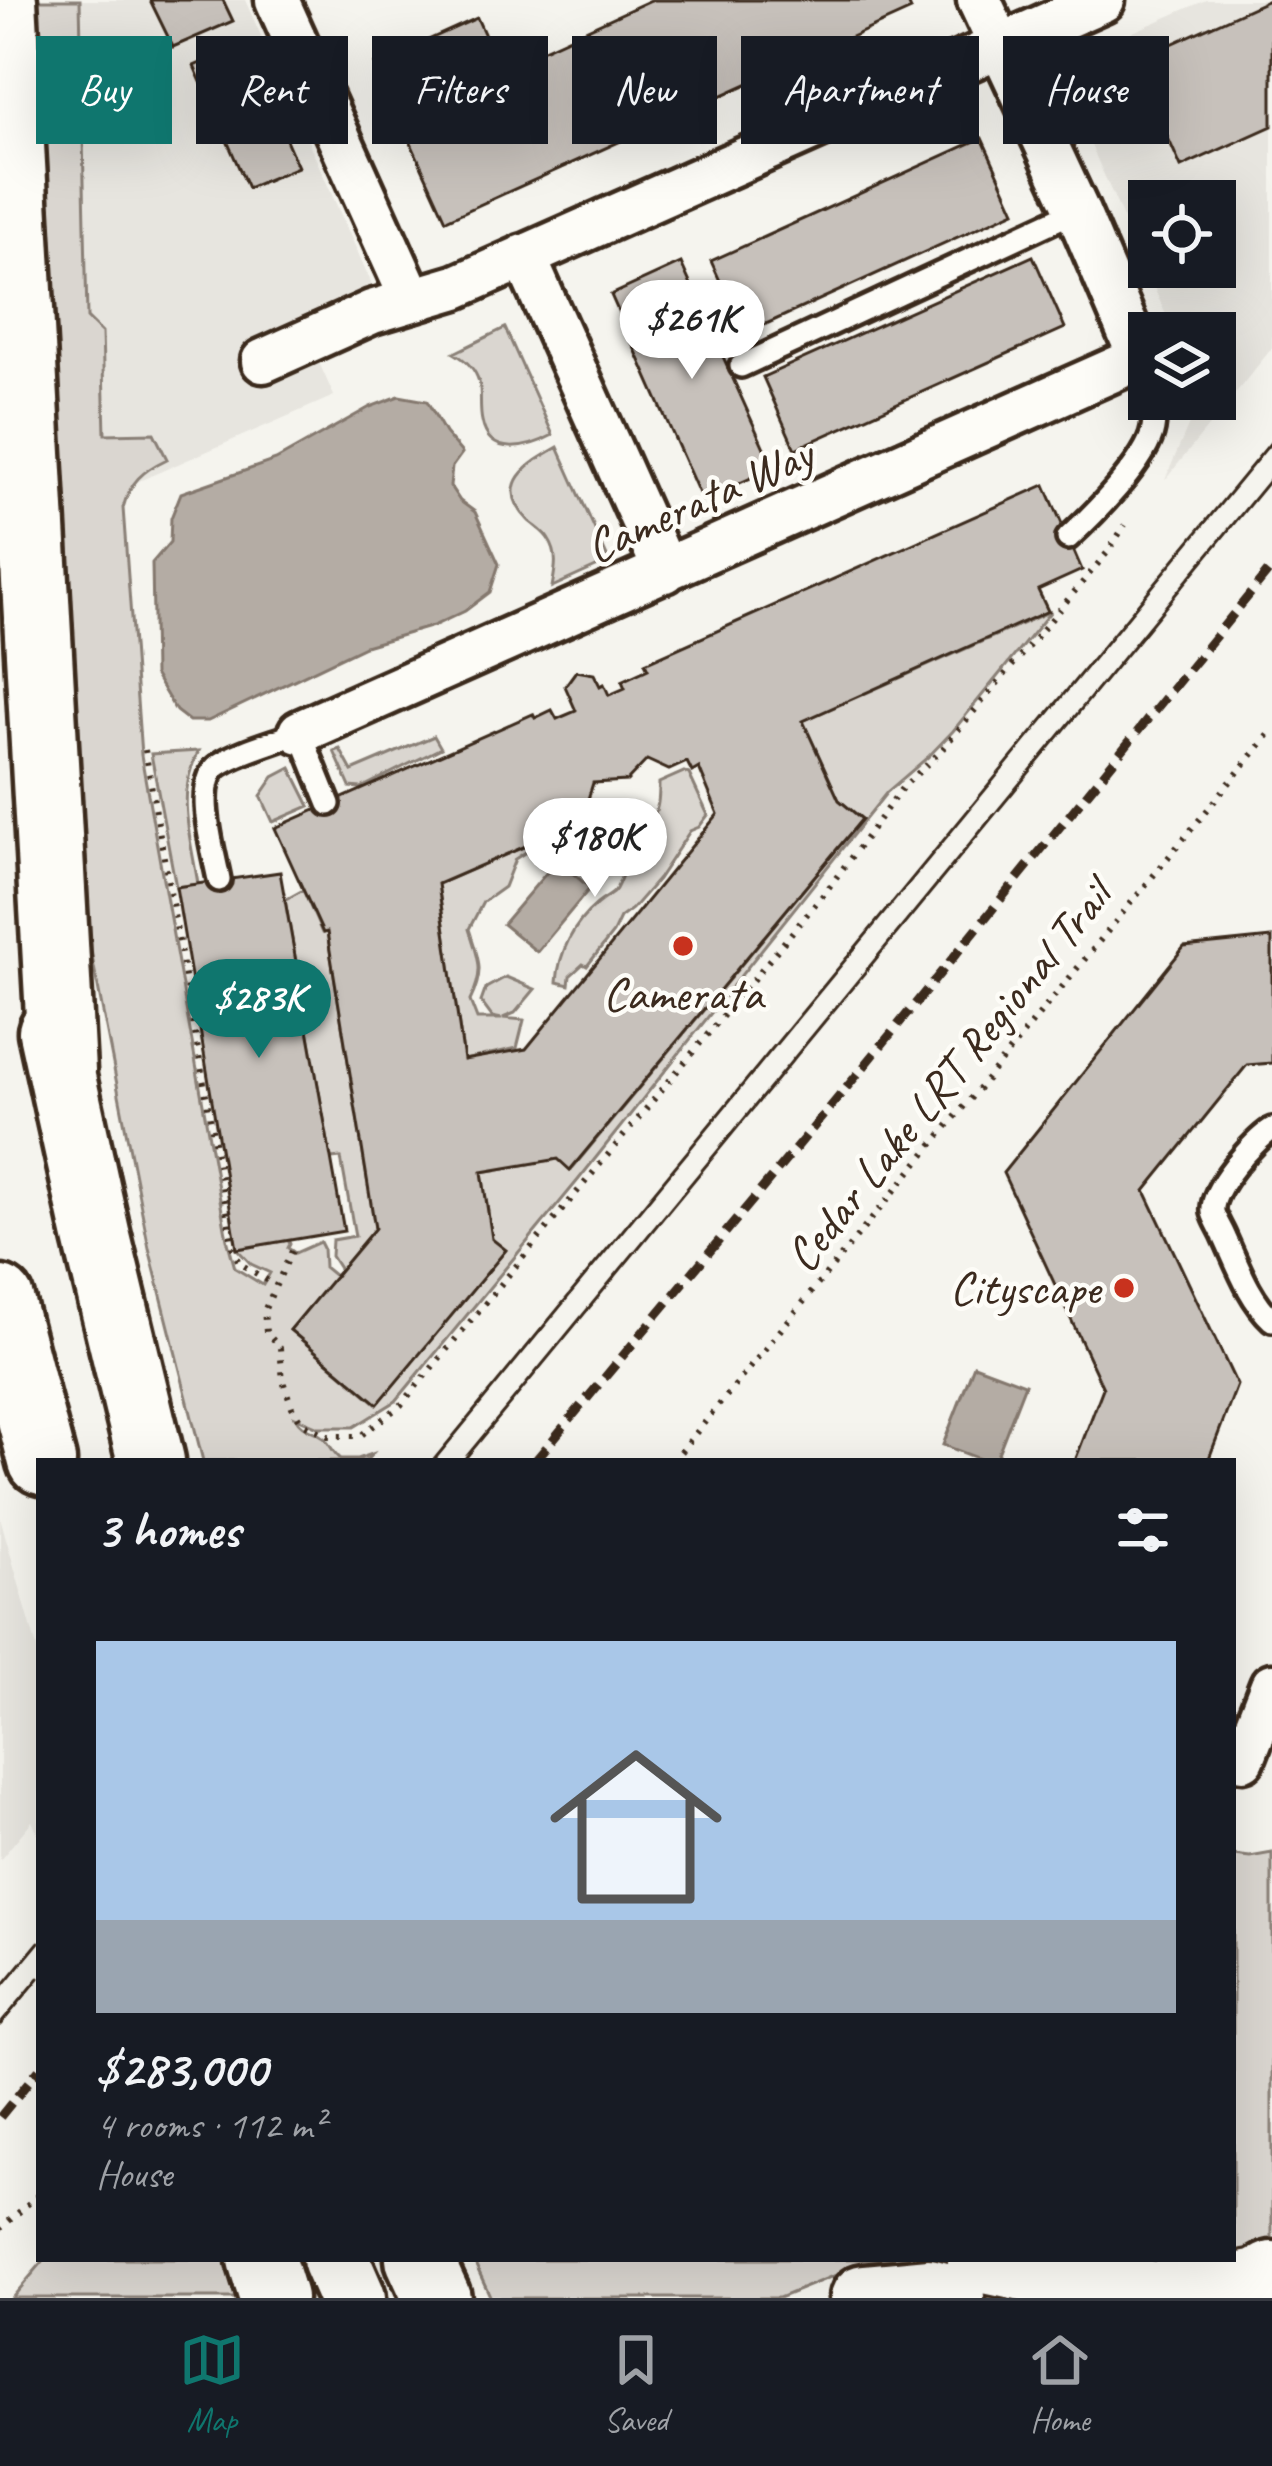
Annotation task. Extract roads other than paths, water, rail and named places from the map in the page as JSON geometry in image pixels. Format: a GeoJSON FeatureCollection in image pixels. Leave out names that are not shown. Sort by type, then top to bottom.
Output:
{"type":"FeatureCollection","features":[{"type":"Feature","properties":{"kind":"highway"},"geometry":{"type":"LineString","coordinates":[[3,0],[62,1071]]}},
{"type":"Feature","properties":{"kind":"highway"},"geometry":{"type":"LineString","coordinates":[[0,782],[28,940],[150,1458]]}},
{"type":"Feature","properties":{"kind":"highway"},"geometry":{"type":"LineString","coordinates":[[0,1300],[41,1458]]}},
{"type":"Feature","properties":{"kind":"highway"},"geometry":{"type":"LineString","coordinates":[[262,2262],[273,2298]]}},
{"type":"Feature","properties":{"kind":"highway"},"geometry":{"type":"LineString","coordinates":[[336,2262],[352,2298]]}},
{"type":"Feature","properties":{"kind":"highway"},"geometry":{"type":"LineString","coordinates":[[420,2262],[437,2298]]}},
{"type":"Feature","properties":{"kind":"highway"},"geometry":{"type":"LineString","coordinates":[[995,2262],[1156,2296],[1211,2292],[1258,2283],[1272,2275]]}},
{"type":"Feature","properties":{"kind":"highway"},"geometry":{"type":"LineString","coordinates":[[864,2298],[928,2292],[951,2298]]}},
{"type":"Feature","properties":{"kind":"street"},"geometry":{"type":"LineString","coordinates":[[979,0],[1078,210],[1128,335]]}},
{"type":"Feature","properties":{"kind":"street"},"geometry":{"type":"LineString","coordinates":[[263,361],[372,312],[456,287],[1102,0]]}},
{"type":"Feature","properties":{"kind":"street"},"geometry":{"type":"LineString","coordinates":[[288,4],[412,300]]}},
{"type":"Feature","properties":{"kind":"street"},"geometry":{"type":"LineString","coordinates":[[524,256],[665,571]]}},
{"type":"Feature","properties":{"kind":"street","name":"Camerata Way"},"geometry":{"type":"LineString","coordinates":[[300,732],[665,571],[1128,390]]}},
{"type":"Feature","properties":{"kind":"street"},"geometry":{"type":"LineString","coordinates":[[1243,1759],[1272,1684]]}},
{"type":"Feature","properties":{"kind":"lane"},"geometry":{"type":"LineString","coordinates":[[741,366],[1078,210]]}},
{"type":"Feature","properties":{"kind":"lane"},"geometry":{"type":"LineString","coordinates":[[1068,538],[1147,448],[1153,420]]}},
{"type":"Feature","properties":{"kind":"lane"},"geometry":{"type":"LineString","coordinates":[[219,880],[206,804],[208,775],[219,764],[300,732],[329,804]]}},
{"type":"Feature","properties":{"kind":"lane"},"geometry":{"type":"LineString","coordinates":[[1272,1129],[1226,1179],[1215,1195],[1213,1211],[1249,1291],[1272,1320]]}},
{"type":"Feature","properties":{"kind":"tram line"},"geometry":{"type":"LineString","coordinates":[[435,1458],[1272,441]]}},
{"type":"Feature","properties":{"kind":"tram line"},"geometry":{"type":"LineString","coordinates":[[465,1458],[1272,477]]}},
{"type":"Feature","properties":{"kind":"tram line"},"geometry":{"type":"LineString","coordinates":[[0,1989],[36,1946]]}},
{"type":"Feature","properties":{"kind":"tram line"},"geometry":{"type":"LineString","coordinates":[[0,2025],[36,1982]]}},
{"type":"Feature","properties":{"kind":"railway"},"geometry":{"type":"LineString","coordinates":[[538,1458],[1272,567]]}},
{"type":"Feature","properties":{"kind":"railway"},"geometry":{"type":"LineString","coordinates":[[0,2117],[36,2073]]}},
{"type":"Feature","properties":{"kind":"place","name":"Camerata"},"geometry":{"type":"Point","coordinates":[683,946]}},
{"type":"Feature","properties":{"kind":"place","name":"Cityscape"},"geometry":{"type":"Point","coordinates":[1124,1288]}}]}
